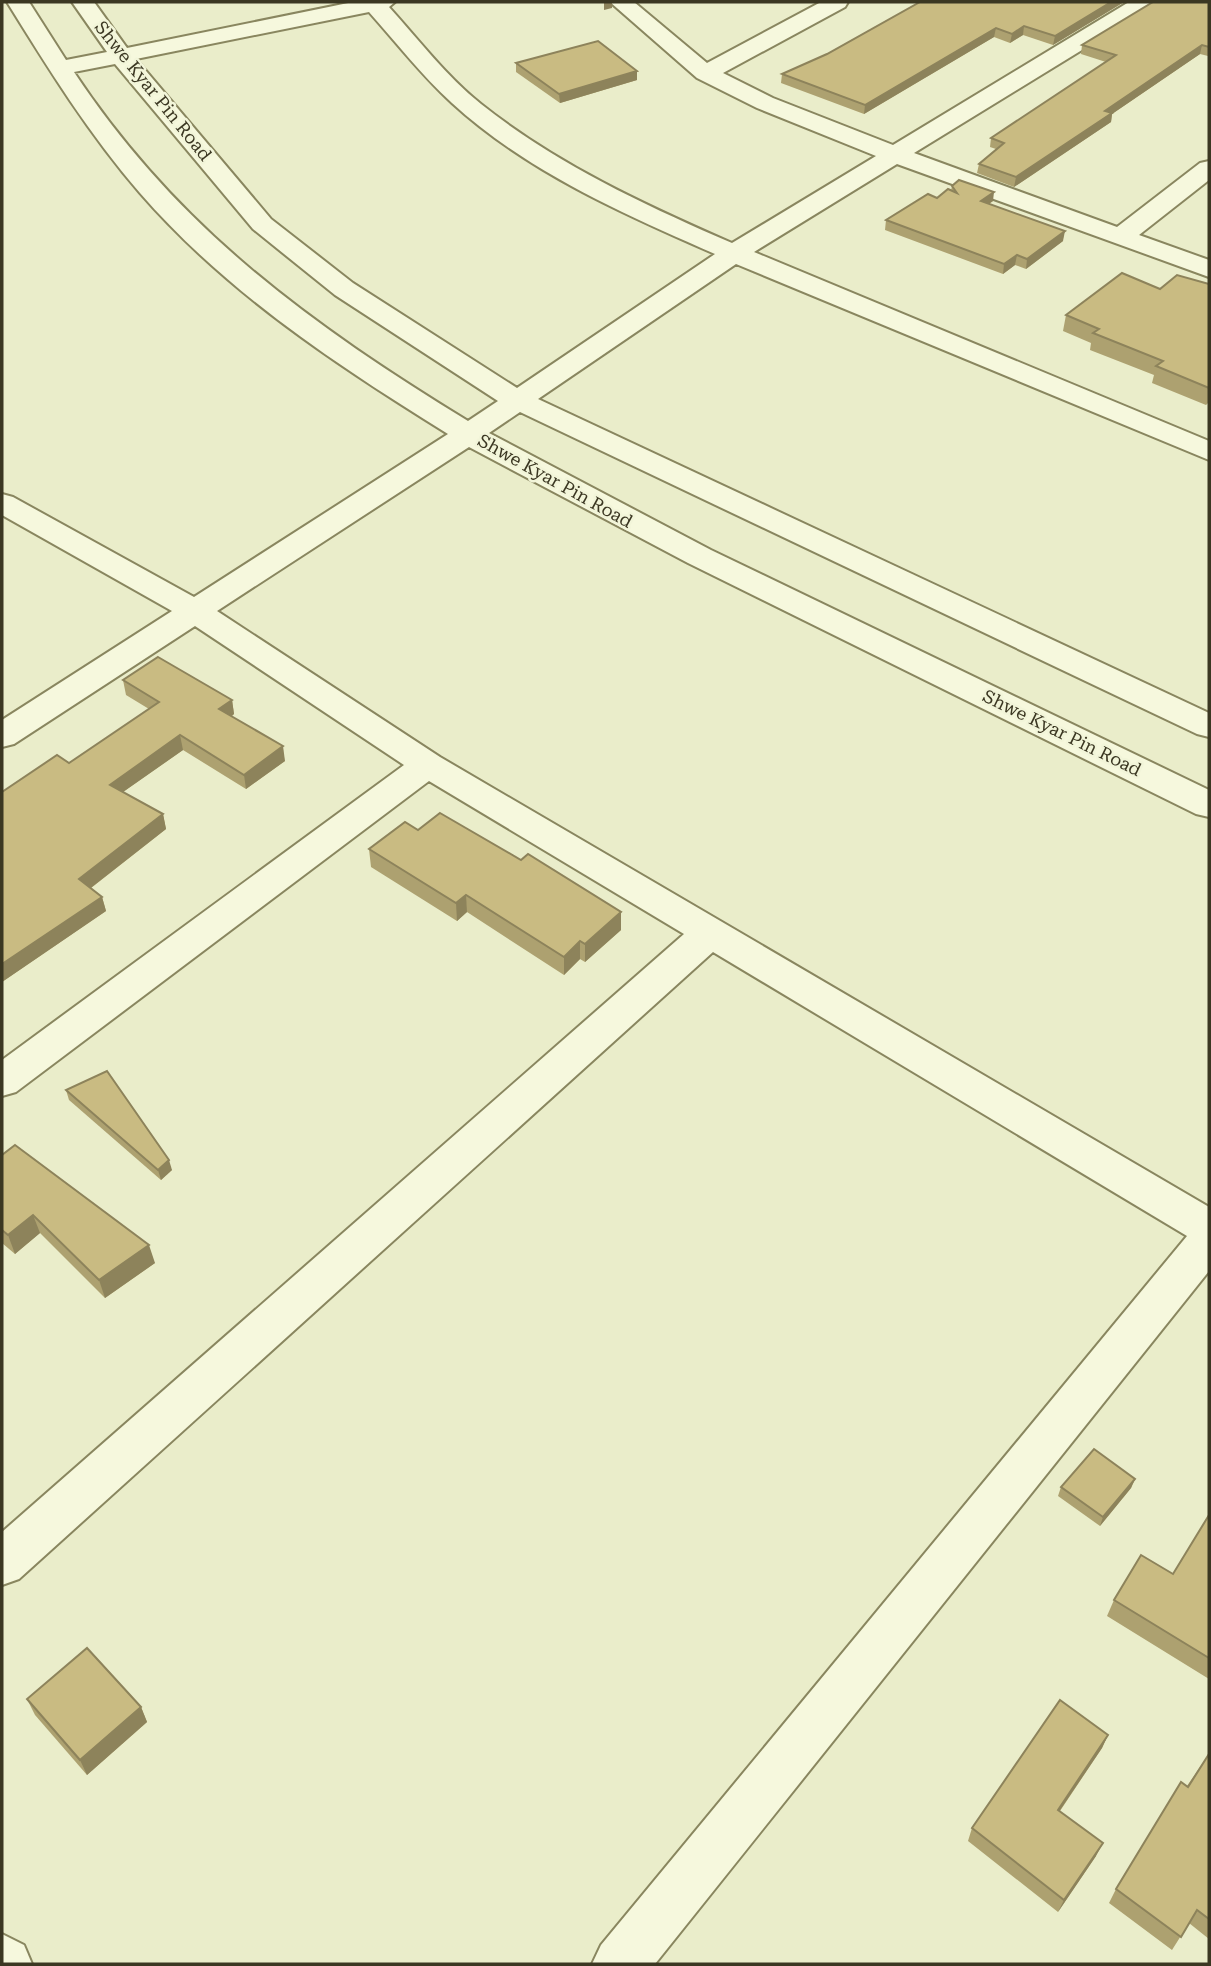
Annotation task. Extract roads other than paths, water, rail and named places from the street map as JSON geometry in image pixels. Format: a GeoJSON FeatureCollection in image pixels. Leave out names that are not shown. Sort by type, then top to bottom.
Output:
{"type":"FeatureCollection","features":[{"type":"Feature","properties":{"kind":"street","name":"Shwe Kyar Pin Road"},"geometry":{"type":"LineString","coordinates":[[18,2],[117,151],[174,214],[254,284],[345,357],[470,433],[631,524],[1209,805]]}},
{"type":"Feature","properties":{"kind":"street","name":"Shwe Kyar Pin Road"},"geometry":{"type":"LineString","coordinates":[[83,2],[121,57],[262,224],[344,289],[517,400],[1209,726]]}},
{"type":"Feature","properties":{"kind":"street"},"geometry":{"type":"LineString","coordinates":[[621,2],[705,73],[765,103],[895,155],[1209,269]]}},
{"type":"Feature","properties":{"kind":"street"},"geometry":{"type":"LineString","coordinates":[[705,73],[837,2]]}},
{"type":"Feature","properties":{"kind":"street"},"geometry":{"type":"LineString","coordinates":[[2,736],[470,433],[734,253],[1144,2]]}},
{"type":"Feature","properties":{"kind":"street"},"geometry":{"type":"LineString","coordinates":[[60,68],[377,3],[426,63],[472,108],[544,159],[623,201],[734,253],[1209,451]]}},
{"type":"Feature","properties":{"kind":"street"},"geometry":{"type":"LineString","coordinates":[[1122,236],[1209,168]]}},
{"type":"Feature","properties":{"kind":"street"},"geometry":{"type":"LineString","coordinates":[[2,503],[195,611],[428,765],[1209,1228]]}},
{"type":"Feature","properties":{"kind":"street"},"geometry":{"type":"LineString","coordinates":[[2,1081],[428,765]]}},
{"type":"Feature","properties":{"kind":"street"},"geometry":{"type":"LineString","coordinates":[[2,1563],[711,932]]}},
{"type":"Feature","properties":{"kind":"street"},"geometry":{"type":"LineString","coordinates":[[620,1964],[1209,1240]]}}]}
